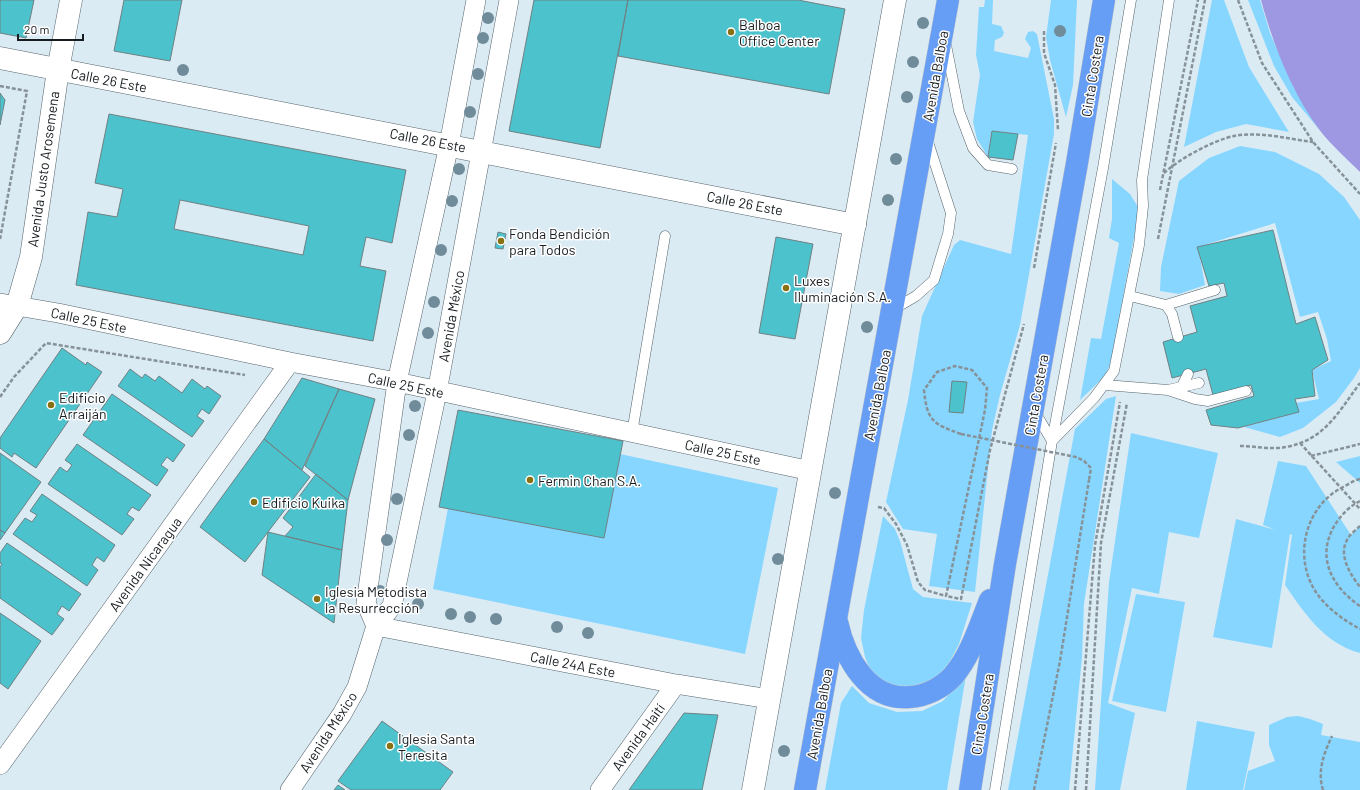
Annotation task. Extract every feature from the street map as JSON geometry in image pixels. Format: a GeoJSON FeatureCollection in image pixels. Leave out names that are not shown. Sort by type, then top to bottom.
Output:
{"type":"FeatureCollection","features":[{"type":"Feature","properties":{"kind":"highway","name":"Avenida Balboa"},"geometry":{"type":"LineString","coordinates":[[805,790],[894,309],[948,0]]}},
{"type":"Feature","properties":{"kind":"highway","name":"Cinta Costera"},"geometry":{"type":"LineString","coordinates":[[970,790],[1005,564],[1077,163],[1104,0]]}},
{"type":"Feature","properties":{"kind":"highway"},"geometry":{"type":"LineString","coordinates":[[836,617],[848,654],[863,677],[875,689],[887,695],[900,698],[919,696],[944,684],[954,675],[973,644],[1005,564]]}},
{"type":"Feature","properties":{"kind":"street","name":"Avenida Justo Arosemena"},"geometry":{"type":"LineString","coordinates":[[0,333],[8,304],[31,257],[58,70],[71,0]]}},
{"type":"Feature","properties":{"kind":"street"},"geometry":{"type":"LineString","coordinates":[[376,626],[366,603],[397,382],[449,144],[476,0]]}},
{"type":"Feature","properties":{"kind":"street","name":"Avenida México"},"geometry":{"type":"LineString","coordinates":[[290,790],[342,714],[357,687],[376,626],[392,606],[437,392],[509,0]]}},
{"type":"Feature","properties":{"kind":"street"},"geometry":{"type":"LineString","coordinates":[[753,790],[895,0]]}},
{"type":"Feature","properties":{"kind":"street","name":"Calle 26 Este"},"geometry":{"type":"LineString","coordinates":[[0,58],[449,144],[855,225]]}},
{"type":"Feature","properties":{"kind":"street","name":"Calle 25 Este"},"geometry":{"type":"LineString","coordinates":[[8,304],[58,313],[290,362],[397,382],[437,392],[811,471]]}},
{"type":"Feature","properties":{"kind":"street","name":"Avenida Nicaragua"},"geometry":{"type":"LineString","coordinates":[[0,765],[290,362]]}},
{"type":"Feature","properties":{"kind":"street","name":"Calle 24A Este"},"geometry":{"type":"LineString","coordinates":[[376,626],[676,684],[770,699]]}},
{"type":"Feature","properties":{"kind":"street","name":"Avenida Haití"},"geometry":{"type":"LineString","coordinates":[[600,790],[676,684]]}},
{"type":"Feature","properties":{"kind":"lane"},"geometry":{"type":"LineString","coordinates":[[995,790],[1052,441],[1103,168],[1131,0]]}},
{"type":"Feature","properties":{"kind":"lane"},"geometry":{"type":"LineString","coordinates":[[1052,441],[1094,398],[1114,371],[1140,246],[1143,206],[1142,180],[1169,0]]}},
{"type":"Feature","properties":{"kind":"lane"},"geometry":{"type":"LineString","coordinates":[[943,29],[959,111],[973,148],[988,165],[1012,169]]}},
{"type":"Feature","properties":{"kind":"lane"},"geometry":{"type":"LineString","coordinates":[[894,309],[916,296],[934,280],[948,234],[951,214],[924,132]]}},
{"type":"Feature","properties":{"kind":"lane"},"geometry":{"type":"LineString","coordinates":[[632,433],[665,236]]}},
{"type":"Feature","properties":{"kind":"lane"},"geometry":{"type":"LineString","coordinates":[[1130,296],[1166,305],[1215,290]]}},
{"type":"Feature","properties":{"kind":"lane"},"geometry":{"type":"LineString","coordinates":[[1166,305],[1172,314],[1178,337]]}},
{"type":"Feature","properties":{"kind":"lane"},"geometry":{"type":"LineString","coordinates":[[1180,388],[1188,374]]}},
{"type":"Feature","properties":{"kind":"lane"},"geometry":{"type":"LineString","coordinates":[[1168,390],[1199,383]]}},
{"type":"Feature","properties":{"kind":"lane"},"geometry":{"type":"LineString","coordinates":[[1105,385],[1168,390],[1195,399],[1208,401],[1246,391]]}},
{"type":"Feature","properties":{"kind":"lane"},"geometry":{"type":"LineString","coordinates":[[1033,409],[1052,441]]}},
{"type":"Feature","properties":{"kind":"path"},"geometry":{"type":"LineString","coordinates":[[1238,0],[1262,63],[1313,142],[1359,194]]}},
{"type":"Feature","properties":{"kind":"path"},"geometry":{"type":"LineString","coordinates":[[1033,272],[1059,129],[1055,85],[1044,53],[1044,31]]}},
{"type":"Feature","properties":{"kind":"path"},"geometry":{"type":"LineString","coordinates":[[0,86],[27,91],[0,239]]}},
{"type":"Feature","properties":{"kind":"path"},"geometry":{"type":"LineString","coordinates":[[1163,174],[1195,151],[1234,136],[1264,135],[1313,142]]}},
{"type":"Feature","properties":{"kind":"path"},"geometry":{"type":"LineString","coordinates":[[857,504],[884,508],[896,524],[907,545],[918,582],[925,590],[961,599],[990,450],[1026,317]]}},
{"type":"Feature","properties":{"kind":"path"},"geometry":{"type":"LineString","coordinates":[[0,397],[14,377],[46,343],[277,381]]}},
{"type":"Feature","properties":{"kind":"path"},"geometry":{"type":"LineString","coordinates":[[946,596],[985,410],[987,388],[972,370],[955,366],[937,372],[924,390],[926,411],[940,426],[961,434],[1076,457],[1084,461],[1091,468],[1060,661],[1034,790]]}},
{"type":"Feature","properties":{"kind":"path"},"geometry":{"type":"LineString","coordinates":[[1240,446],[1285,448],[1311,440],[1337,417],[1360,383]]}},
{"type":"Feature","properties":{"kind":"path"},"geometry":{"type":"LineString","coordinates":[[1300,443],[1360,509]]}},
{"type":"Feature","properties":{"kind":"path"},"geometry":{"type":"LineString","coordinates":[[1311,456],[1360,444]]}},
{"type":"Feature","properties":{"kind":"path"},"geometry":{"type":"LineString","coordinates":[[1360,479],[1341,488],[1322,502],[1309,523],[1305,538],[1305,563],[1314,590],[1341,617],[1360,629]]}},
{"type":"Feature","properties":{"kind":"path"},"geometry":{"type":"LineString","coordinates":[[1360,501],[1355,503],[1331,530],[1326,544],[1327,560],[1331,576],[1338,587],[1349,599],[1360,606]]}},
{"type":"Feature","properties":{"kind":"path"},"geometry":{"type":"LineString","coordinates":[[1360,526],[1347,540],[1344,556],[1350,574],[1360,587]]}},
{"type":"Feature","properties":{"kind":"path"},"geometry":{"type":"LineString","coordinates":[[1323,790],[1320,782],[1322,757],[1332,736]]}},
{"type":"Feature","properties":{"kind":"shaded area"},"geometry":{"type":"Polygon","coordinates":[[[985,0],[993,0],[992,24],[1001,26],[1004,33],[1002,37],[995,40],[994,51],[1028,58],[1031,48],[1025,39],[1028,32],[1033,31],[1037,34],[1054,119],[1054,134],[1020,325],[1000,395],[992,430],[975,592],[929,586],[937,534],[903,529],[886,502],[908,400],[922,316],[954,245],[960,240],[1011,254],[1028,135],[992,131],[988,157],[977,139],[973,122],[980,75],[976,55],[979,7],[984,7],[985,0]]]}},
{"type":"Feature","properties":{"kind":"shaded area"},"geometry":{"type":"Polygon","coordinates":[[[1051,0],[1077,0],[1073,85],[1066,117],[1050,60],[1046,37],[1051,0]]]}},
{"type":"Feature","properties":{"kind":"shaded area"},"geometry":{"type":"Polygon","coordinates":[[[1212,0],[1224,0],[1249,67],[1289,132],[1246,124],[1216,132],[1184,147],[1212,0]]]}},
{"type":"Feature","properties":{"kind":"shaded area"},"geometry":{"type":"Polygon","coordinates":[[[1248,0],[1260,0],[1270,33],[1293,86],[1318,128],[1292,97],[1274,66],[1248,0]]]}},
{"type":"Feature","properties":{"kind":"shaded area"},"geometry":{"type":"Polygon","coordinates":[[[1261,0],[1360,0],[1360,172],[1323,134],[1299,99],[1277,50],[1261,0]]]}},
{"type":"Feature","properties":{"kind":"shaded area"},"geometry":{"type":"Polygon","coordinates":[[[1240,146],[1275,152],[1319,174],[1344,197],[1360,220],[1360,368],[1336,402],[1303,428],[1280,437],[1244,427],[1299,412],[1296,403],[1319,399],[1312,370],[1331,361],[1327,339],[1318,312],[1300,317],[1275,223],[1198,247],[1205,285],[1179,294],[1160,291],[1161,267],[1179,181],[1209,158],[1240,146]]]}},
{"type":"Feature","properties":{"kind":"shaded area"},"geometry":{"type":"Polygon","coordinates":[[[1112,179],[1130,194],[1138,207],[1135,232],[1111,363],[1104,377],[1080,400],[1091,338],[1101,339],[1119,243],[1109,238],[1112,219],[1112,179]]]}},
{"type":"Feature","properties":{"kind":"shaded area"},"geometry":{"type":"Polygon","coordinates":[[[1116,396],[1084,604],[1082,657],[1069,790],[1008,790],[1075,429],[1106,399],[1116,396]]]}},
{"type":"Feature","properties":{"kind":"shaded area"},"geometry":{"type":"Polygon","coordinates":[[[1131,433],[1218,453],[1199,538],[1169,532],[1159,594],[1132,588],[1108,703],[1135,713],[1120,790],[1095,790],[1109,582],[1131,433]]]}},
{"type":"Feature","properties":{"kind":"shaded area"},"geometry":{"type":"Polygon","coordinates":[[[620,454],[778,488],[745,654],[433,589],[448,508],[604,538],[620,454]]]}},
{"type":"Feature","properties":{"kind":"shaded area"},"geometry":{"type":"Polygon","coordinates":[[[1360,456],[1360,483],[1336,462],[1360,456]]]}},
{"type":"Feature","properties":{"kind":"shaded area"},"geometry":{"type":"Polygon","coordinates":[[[1278,461],[1306,466],[1351,535],[1360,526],[1360,653],[1336,642],[1316,626],[1285,585],[1292,535],[1290,534],[1272,648],[1213,637],[1236,519],[1276,530],[1263,525],[1278,461]]]}},
{"type":"Feature","properties":{"kind":"shaded area"},"geometry":{"type":"Polygon","coordinates":[[[883,516],[895,529],[900,541],[913,589],[923,597],[972,603],[959,644],[949,663],[936,678],[919,687],[886,685],[872,674],[865,657],[861,638],[864,610],[883,516]]]}},
{"type":"Feature","properties":{"kind":"shaded area"},"geometry":{"type":"Polygon","coordinates":[[[1136,594],[1185,602],[1166,712],[1112,701],[1136,594]]]}},
{"type":"Feature","properties":{"kind":"shaded area"},"geometry":{"type":"Polygon","coordinates":[[[966,675],[947,790],[825,790],[841,703],[852,686],[869,703],[897,712],[922,711],[943,701],[966,675]]]}},
{"type":"Feature","properties":{"kind":"shaded area"},"geometry":{"type":"Polygon","coordinates":[[[1298,716],[1323,724],[1321,735],[1360,742],[1360,790],[1244,790],[1248,771],[1275,761],[1269,745],[1269,725],[1287,717],[1298,716]]]}},
{"type":"Feature","properties":{"kind":"shaded area"},"geometry":{"type":"Polygon","coordinates":[[[1197,721],[1255,732],[1243,790],[1186,790],[1197,721]]]}},
{"type":"Feature","properties":{"kind":"building"},"geometry":{"type":"Polygon","coordinates":[[[0,0],[34,0],[26,38],[0,33],[0,0]]]}},
{"type":"Feature","properties":{"kind":"building"},"geometry":{"type":"Polygon","coordinates":[[[124,0],[182,0],[170,61],[114,51],[124,0]]]}},
{"type":"Feature","properties":{"kind":"building"},"geometry":{"type":"Polygon","coordinates":[[[534,0],[628,0],[600,148],[509,131],[534,0]]]}},
{"type":"Feature","properties":{"kind":"building","name":"Balboa Office Center"},"geometry":{"type":"Polygon","coordinates":[[[628,0],[798,0],[845,9],[829,94],[618,56],[628,0]]]}},
{"type":"Feature","properties":{"kind":"building"},"geometry":{"type":"Polygon","coordinates":[[[0,93],[5,100],[0,125],[0,93]]]}},
{"type":"Feature","properties":{"kind":"building"},"geometry":{"type":"Polygon","coordinates":[[[109,114],[406,170],[392,243],[366,237],[360,266],[386,271],[373,341],[76,285],[88,212],[117,217],[123,189],[95,183],[109,114]],[[180,200],[174,229],[303,255],[309,226],[180,200]]]}},
{"type":"Feature","properties":{"kind":"building"},"geometry":{"type":"Polygon","coordinates":[[[992,131],[1018,134],[1013,160],[988,157],[992,131]]]}},
{"type":"Feature","properties":{"kind":"building"},"geometry":{"type":"Polygon","coordinates":[[[1273,230],[1296,324],[1315,317],[1328,360],[1312,370],[1315,396],[1295,399],[1299,412],[1238,428],[1211,425],[1206,410],[1254,396],[1251,385],[1213,395],[1206,369],[1172,378],[1163,342],[1197,332],[1190,306],[1227,296],[1224,283],[1209,286],[1197,247],[1273,230]]]}},
{"type":"Feature","properties":{"kind":"building","name":"Fonda Bendición para Todos"},"geometry":{"type":"Polygon","coordinates":[[[498,232],[506,234],[503,249],[495,248],[498,232]]]}},
{"type":"Feature","properties":{"kind":"building","name":"Luxes Iluminación S.A."},"geometry":{"type":"Polygon","coordinates":[[[776,237],[813,244],[795,339],[759,333],[776,237]]]}},
{"type":"Feature","properties":{"kind":"building","name":"Edificio Arraiján"},"geometry":{"type":"Polygon","coordinates":[[[62,348],[86,365],[87,362],[102,372],[36,468],[14,453],[12,457],[0,448],[0,438],[62,348]]]}},
{"type":"Feature","properties":{"kind":"building"},"geometry":{"type":"Polygon","coordinates":[[[130,369],[142,378],[145,374],[155,381],[159,376],[182,393],[192,379],[205,389],[207,386],[221,396],[209,414],[202,409],[197,416],[204,421],[192,437],[118,386],[130,369]]]}},
{"type":"Feature","properties":{"kind":"building"},"geometry":{"type":"Polygon","coordinates":[[[302,378],[339,389],[302,470],[264,439],[302,378]]]}},
{"type":"Feature","properties":{"kind":"building"},"geometry":{"type":"Polygon","coordinates":[[[952,381],[967,382],[963,413],[949,412],[952,381]]]}},
{"type":"Feature","properties":{"kind":"building"},"geometry":{"type":"Polygon","coordinates":[[[339,389],[375,399],[348,500],[305,466],[339,389]]]}},
{"type":"Feature","properties":{"kind":"building"},"geometry":{"type":"Polygon","coordinates":[[[112,394],[185,445],[173,462],[167,457],[161,465],[168,470],[157,486],[83,435],[95,418],[101,422],[106,416],[100,411],[112,394]]]}},
{"type":"Feature","properties":{"kind":"building","name":"Fermin Chan S.A."},"geometry":{"type":"Polygon","coordinates":[[[458,410],[623,441],[604,538],[439,507],[458,410]]]}},
{"type":"Feature","properties":{"kind":"building","name":"Edificio Kuika"},"geometry":{"type":"Polygon","coordinates":[[[264,439],[310,477],[245,562],[200,527],[264,439]]]}},
{"type":"Feature","properties":{"kind":"building"},"geometry":{"type":"Polygon","coordinates":[[[77,444],[151,495],[139,511],[132,507],[127,514],[134,519],[122,535],[48,484],[60,467],[67,472],[72,465],[65,460],[77,444]]]}},
{"type":"Feature","properties":{"kind":"building"},"geometry":{"type":"Polygon","coordinates":[[[0,453],[41,482],[5,533],[0,530],[0,453]]]}},
{"type":"Feature","properties":{"kind":"building"},"geometry":{"type":"Polygon","coordinates":[[[316,474],[348,500],[342,550],[285,536],[293,527],[283,518],[316,474]]]}},
{"type":"Feature","properties":{"kind":"building"},"geometry":{"type":"Polygon","coordinates":[[[42,494],[115,545],[104,562],[97,557],[92,565],[98,570],[87,586],[13,534],[25,518],[32,522],[37,515],[30,511],[42,494]]]}},
{"type":"Feature","properties":{"kind":"building"},"geometry":{"type":"Polygon","coordinates":[[[0,530],[5,533],[0,540],[0,530]]]}},
{"type":"Feature","properties":{"kind":"building","name":"Iglesia Metodista la Resurrección"},"geometry":{"type":"Polygon","coordinates":[[[268,532],[342,550],[334,623],[262,575],[268,532]]]}},
{"type":"Feature","properties":{"kind":"building"},"geometry":{"type":"Polygon","coordinates":[[[7,543],[81,594],[69,611],[62,606],[57,614],[64,619],[52,635],[0,598],[0,567],[2,564],[0,563],[0,553],[7,543]]]}},
{"type":"Feature","properties":{"kind":"building"},"geometry":{"type":"Polygon","coordinates":[[[0,613],[41,641],[8,689],[0,683],[0,613]]]}},
{"type":"Feature","properties":{"kind":"building"},"geometry":{"type":"Polygon","coordinates":[[[684,713],[718,715],[702,790],[629,790],[684,713]]]}},
{"type":"Feature","properties":{"kind":"building","name":"Iglesia Santa Teresita"},"geometry":{"type":"Polygon","coordinates":[[[382,721],[453,772],[440,790],[351,790],[338,781],[382,721]]]}},
{"type":"Feature","properties":{"kind":"building"},"geometry":{"type":"Polygon","coordinates":[[[338,785],[345,790],[334,790],[338,785]]]}},
{"type":"Feature","properties":{"kind":"place","name":"Balboa Office Center"},"geometry":{"type":"Point","coordinates":[731,32]}},
{"type":"Feature","properties":{"kind":"place","name":"Fonda Bendición para Todos"},"geometry":{"type":"Point","coordinates":[501,241]}},
{"type":"Feature","properties":{"kind":"place","name":"Luxes Iluminación S.A."},"geometry":{"type":"Point","coordinates":[786,288]}},
{"type":"Feature","properties":{"kind":"place","name":"Edificio Arraiján"},"geometry":{"type":"Point","coordinates":[51,405]}},
{"type":"Feature","properties":{"kind":"place","name":"Fermin Chan S.A."},"geometry":{"type":"Point","coordinates":[530,480]}},
{"type":"Feature","properties":{"kind":"place","name":"Edificio Kuika"},"geometry":{"type":"Point","coordinates":[254,502]}},
{"type":"Feature","properties":{"kind":"place","name":"Iglesia Metodista la Resurrección"},"geometry":{"type":"Point","coordinates":[317,599]}},
{"type":"Feature","properties":{"kind":"place","name":"Iglesia Santa Teresita"},"geometry":{"type":"Point","coordinates":[390,746]}}]}
